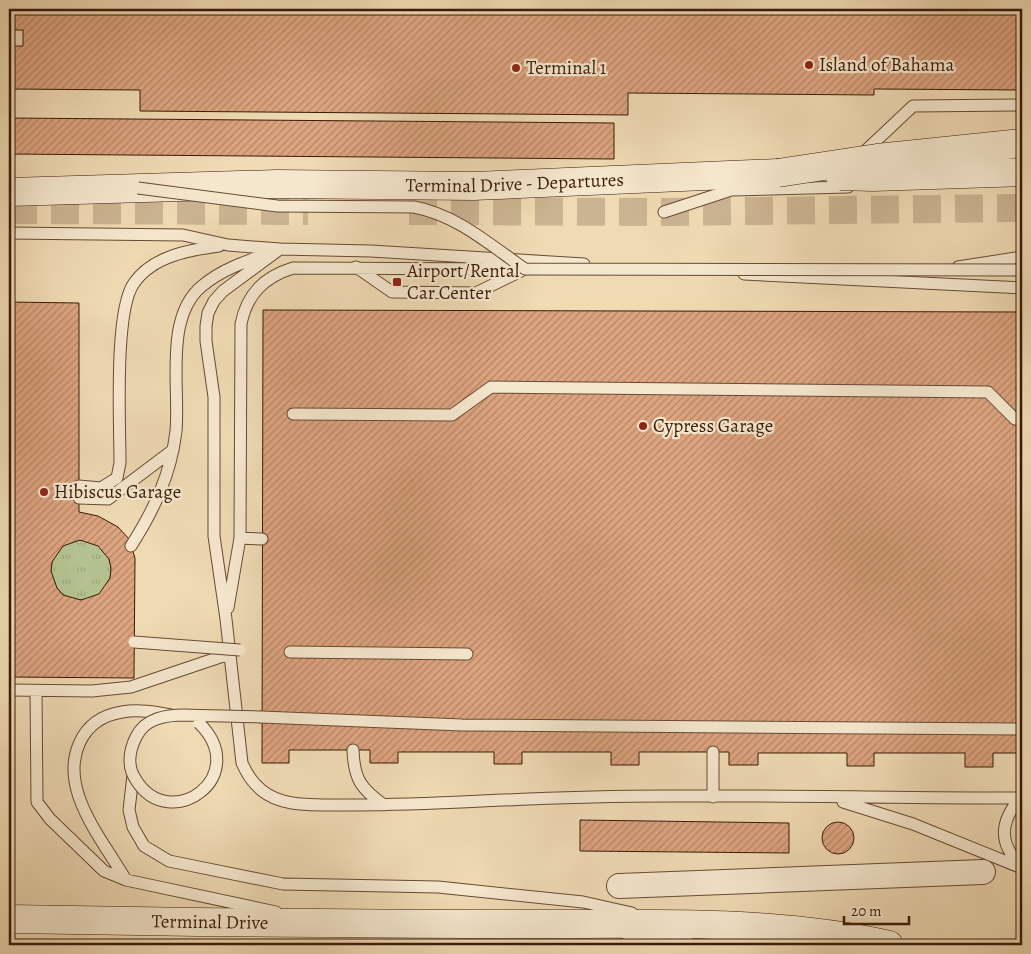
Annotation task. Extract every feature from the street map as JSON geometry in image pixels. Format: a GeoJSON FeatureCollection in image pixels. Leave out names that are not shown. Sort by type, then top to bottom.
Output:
{"type":"FeatureCollection","features":[{"type":"Feature","properties":{"kind":"street"},"geometry":{"type":"LineString","coordinates":[[778,173],[877,158],[1022,143]]}},
{"type":"Feature","properties":{"kind":"street","name":"Terminal Drive - Departures"},"geometry":{"type":"LineString","coordinates":[[9,192],[277,184],[473,186],[778,173],[873,177],[1022,172]]}},
{"type":"Feature","properties":{"kind":"street"},"geometry":{"type":"LineString","coordinates":[[619,886],[983,872]]}},
{"type":"Feature","properties":{"kind":"street","name":"Terminal Drive"},"geometry":{"type":"LineString","coordinates":[[9,919],[333,924],[618,925],[683,935],[816,932],[889,945]]}},
{"type":"Feature","properties":{"kind":"lane"},"geometry":{"type":"LineString","coordinates":[[827,188],[912,106],[1022,105]]}},
{"type":"Feature","properties":{"kind":"lane"},"geometry":{"type":"LineString","coordinates":[[664,212],[731,190],[1022,184]]}},
{"type":"Feature","properties":{"kind":"lane"},"geometry":{"type":"LineString","coordinates":[[138,188],[277,206],[414,208],[427,210],[465,227],[525,269]]}},
{"type":"Feature","properties":{"kind":"lane"},"geometry":{"type":"LineString","coordinates":[[9,233],[183,235],[228,244],[280,249],[371,251],[872,282],[1022,288]]}},
{"type":"Feature","properties":{"kind":"lane"},"geometry":{"type":"LineString","coordinates":[[79,486],[101,488],[117,478],[120,463],[122,322],[124,305],[135,281],[166,258],[184,251],[228,244]]}},
{"type":"Feature","properties":{"kind":"lane"},"geometry":{"type":"LineString","coordinates":[[132,546],[160,498],[173,450],[176,429],[176,352],[178,333],[190,300],[201,287],[216,276],[244,262],[280,249]]}},
{"type":"Feature","properties":{"kind":"lane"},"geometry":{"type":"LineString","coordinates":[[280,249],[223,291],[214,301],[208,313],[206,326],[206,341],[214,397],[214,536],[240,731],[242,763],[247,776],[257,789],[274,799],[292,803],[384,805],[558,798],[1021,798]]}},
{"type":"Feature","properties":{"kind":"lane"},"geometry":{"type":"LineString","coordinates":[[872,282],[1022,257]]}},
{"type":"Feature","properties":{"kind":"lane"},"geometry":{"type":"LineString","coordinates":[[356,267],[392,292],[457,293],[476,293],[525,269]]}},
{"type":"Feature","properties":{"kind":"lane"},"geometry":{"type":"LineString","coordinates":[[226,619],[240,538],[240,343],[244,311],[256,288],[279,272],[293,268],[356,267],[1022,270]]}},
{"type":"Feature","properties":{"kind":"lane"},"geometry":{"type":"LineString","coordinates":[[293,414],[452,415],[491,387],[988,392],[1015,419],[1022,420]]}},
{"type":"Feature","properties":{"kind":"lane"},"geometry":{"type":"LineString","coordinates":[[79,498],[108,499],[173,450]]}},
{"type":"Feature","properties":{"kind":"lane"},"geometry":{"type":"LineString","coordinates":[[240,538],[262,539]]}},
{"type":"Feature","properties":{"kind":"lane"},"geometry":{"type":"LineString","coordinates":[[134,642],[240,650]]}},
{"type":"Feature","properties":{"kind":"lane"},"geometry":{"type":"LineString","coordinates":[[290,652],[467,654]]}},
{"type":"Feature","properties":{"kind":"lane"},"geometry":{"type":"LineString","coordinates":[[9,690],[92,691],[131,687],[229,654]]}},
{"type":"Feature","properties":{"kind":"lane"},"geometry":{"type":"LineString","coordinates":[[36,690],[37,802],[50,819],[104,871],[126,880],[333,924]]}},
{"type":"Feature","properties":{"kind":"lane"},"geometry":{"type":"LineString","coordinates":[[126,880],[91,822],[79,797],[74,770],[76,746],[87,730],[104,718],[121,712],[140,710],[183,716],[199,723],[213,740],[218,763],[213,778],[204,790],[191,799],[176,802],[161,801],[141,788],[133,776]]}},
{"type":"Feature","properties":{"kind":"lane"},"geometry":{"type":"LineString","coordinates":[[683,935],[583,902],[455,888],[283,884],[170,861],[144,846],[133,827],[129,810],[133,776],[130,754],[137,734],[148,723],[162,716],[261,717],[462,726],[1022,729]]}},
{"type":"Feature","properties":{"kind":"lane"},"geometry":{"type":"LineString","coordinates":[[353,750],[357,778],[370,796],[384,805]]}},
{"type":"Feature","properties":{"kind":"lane"},"geometry":{"type":"LineString","coordinates":[[713,752],[713,797]]}},
{"type":"Feature","properties":{"kind":"lane"},"geometry":{"type":"LineString","coordinates":[[832,798],[912,824],[1022,868]]}},
{"type":"Feature","properties":{"kind":"lane"},"geometry":{"type":"LineString","coordinates":[[1021,798],[1010,810],[1004,826],[1005,842],[1012,857],[1022,868]]}},
{"type":"Feature","properties":{"kind":"green space"},"geometry":{"type":"Polygon","coordinates":[[[81,540],[97,545],[102,549],[106,554],[111,570],[106,586],[102,591],[97,595],[81,600],[65,595],[60,591],[56,586],[51,570],[56,554],[60,549],[65,545],[81,540]]]}},
{"type":"Feature","properties":{"kind":"building","name":"Terminal 1"},"geometry":{"type":"Polygon","coordinates":[[[9,9],[1022,9],[1022,90],[874,89],[874,95],[628,93],[628,115],[140,111],[140,90],[9,89],[9,46],[23,46],[23,30],[9,30],[9,9]]]}},
{"type":"Feature","properties":{"kind":"building"},"geometry":{"type":"Polygon","coordinates":[[[9,118],[614,123],[614,159],[9,154],[9,118]]]}},
{"type":"Feature","properties":{"kind":"building","name":"Hibiscus Garage"},"geometry":{"type":"Polygon","coordinates":[[[9,302],[79,303],[79,512],[98,516],[118,527],[129,539],[135,558],[134,678],[9,677],[9,302]],[[80,540],[63,546],[52,562],[51,571],[57,588],[63,595],[81,600],[99,594],[110,578],[111,568],[109,559],[98,546],[80,540]]]}},
{"type":"Feature","properties":{"kind":"building","name":"Cypress Garage"},"geometry":{"type":"Polygon","coordinates":[[[263,310],[1022,312],[1022,753],[993,753],[993,767],[965,767],[965,753],[874,753],[874,766],[847,766],[847,753],[758,753],[758,765],[729,765],[729,752],[639,752],[639,765],[611,765],[611,752],[522,752],[522,764],[494,764],[494,752],[398,752],[398,763],[370,763],[370,750],[289,750],[289,763],[262,763],[263,310]]]}},
{"type":"Feature","properties":{"kind":"building"},"geometry":{"type":"Polygon","coordinates":[[[580,820],[789,823],[789,853],[580,851],[580,820]]]}},
{"type":"Feature","properties":{"kind":"building"},"geometry":{"type":"Polygon","coordinates":[[[838,822],[849,827],[854,838],[849,849],[838,854],[827,849],[822,838],[827,827],[838,822]]]}},
{"type":"Feature","properties":{"kind":"tunnel"},"geometry":{"type":"LineString","coordinates":[[409,211],[664,212],[1022,208]]}},
{"type":"Feature","properties":{"kind":"tunnel"},"geometry":{"type":"LineString","coordinates":[[9,210],[308,211]]}},
{"type":"Feature","properties":{"kind":"place","name":"Island of Bahama"},"geometry":{"type":"Point","coordinates":[809,65]}},
{"type":"Feature","properties":{"kind":"place","name":"Terminal 1"},"geometry":{"type":"Point","coordinates":[516,68]}},
{"type":"Feature","properties":{"kind":"place","name":"Airport/Rental Car Center"},"geometry":{"type":"Point","coordinates":[397,282]}},
{"type":"Feature","properties":{"kind":"place","name":"Cypress Garage"},"geometry":{"type":"Point","coordinates":[643,426]}},
{"type":"Feature","properties":{"kind":"place","name":"Hibiscus Garage"},"geometry":{"type":"Point","coordinates":[44,492]}}]}
